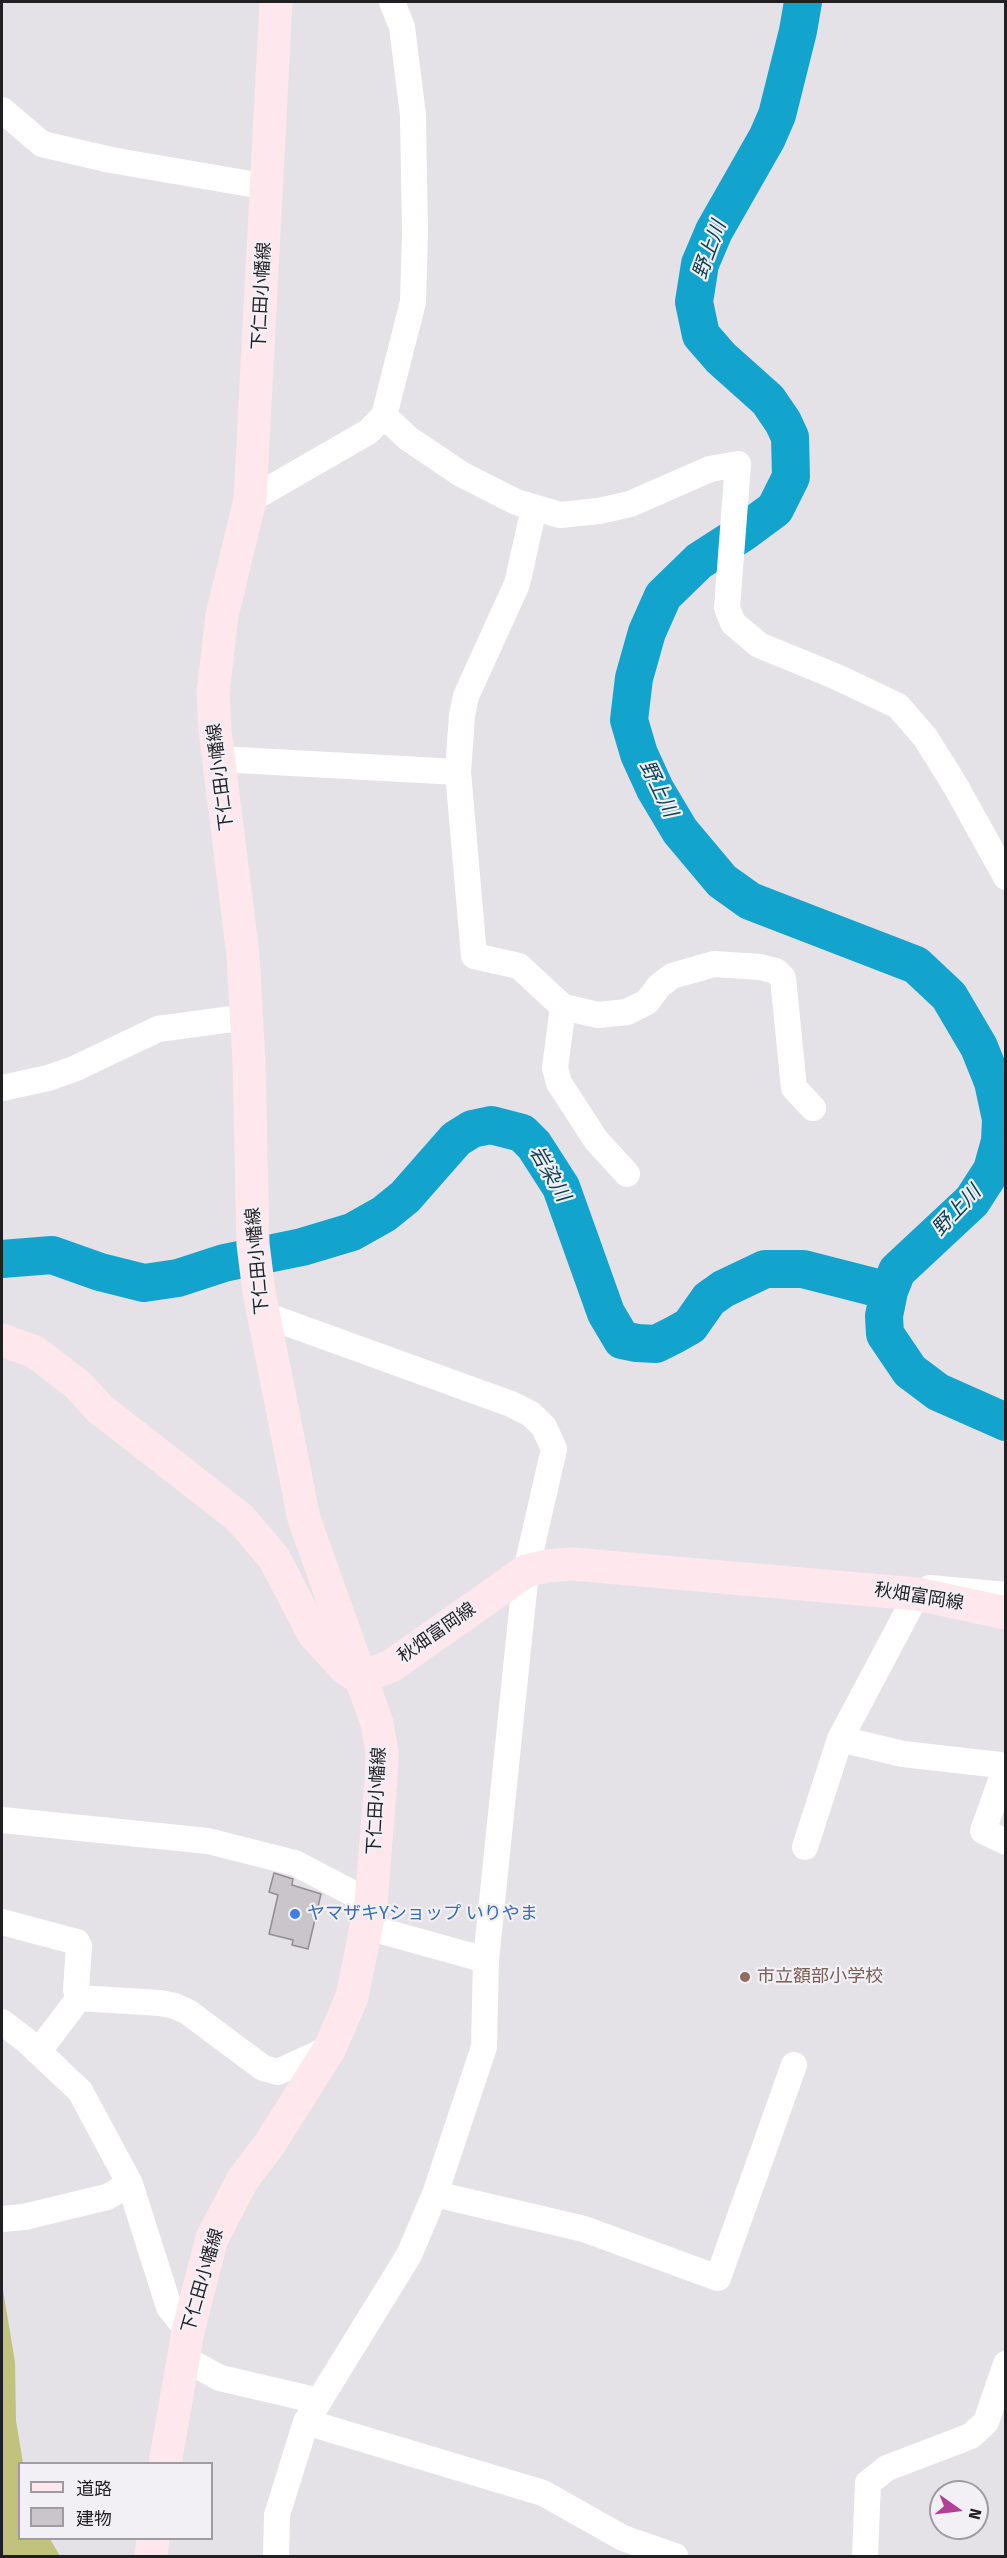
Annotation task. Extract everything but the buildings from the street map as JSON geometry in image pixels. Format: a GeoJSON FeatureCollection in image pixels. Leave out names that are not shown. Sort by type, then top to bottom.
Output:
{"type":"FeatureCollection","features":[{"type":"Feature","properties":{"kind":"main road","name":"下仁田小幡線"},"geometry":{"type":"LineString","coordinates":[[165,2462],[185,2344],[212,2238],[223,2213],[330,2048],[352,1997],[369,1915],[381,1753],[377,1724],[304,1519],[261,1306],[253,1244],[247,1017],[243,955],[213,693],[216,651],[222,615],[250,500],[276,2]]}},
{"type":"Feature","properties":{"kind":"main road"},"geometry":{"type":"LineString","coordinates":[[2,1340],[34,1352],[78,1385],[100,1409],[240,1518],[274,1558],[313,1633],[345,1668],[361,1678]]}},
{"type":"Feature","properties":{"kind":"main road","name":"秋畑富岡線"},"geometry":{"type":"LineString","coordinates":[[361,1678],[391,1666],[526,1571],[547,1566],[572,1564],[917,1594],[1005,1613]]}},
{"type":"Feature","properties":{"kind":"main road"},"geometry":{"type":"LineString","coordinates":[[151,2556],[153,2540]]}},
{"type":"Feature","properties":{"kind":"street"},"geometry":{"type":"LineString","coordinates":[[250,500],[368,432],[384,416],[413,302],[415,234],[413,115],[402,27],[392,2]]}},
{"type":"Feature","properties":{"kind":"street"},"geometry":{"type":"LineString","coordinates":[[2,110],[42,144],[111,160],[268,187]]}},
{"type":"Feature","properties":{"kind":"street"},"geometry":{"type":"LineString","coordinates":[[384,416],[409,439],[461,474],[516,502],[560,515],[599,511],[630,504],[710,469],[738,464],[727,608],[733,623],[759,645],[837,677],[898,706],[925,737],[1005,877]]}},
{"type":"Feature","properties":{"kind":"street"},"geometry":{"type":"LineString","coordinates":[[534,508],[517,584],[466,696],[462,716],[458,772],[474,956],[519,966],[563,1007],[598,1015],[627,1012],[646,1002],[659,986],[672,976],[714,964],[760,967],[776,971],[783,978],[794,1088],[813,1108]]}},
{"type":"Feature","properties":{"kind":"street"},"geometry":{"type":"LineString","coordinates":[[219,759],[458,772]]}},
{"type":"Feature","properties":{"kind":"street"},"geometry":{"type":"LineString","coordinates":[[563,1007],[555,1068],[558,1083],[596,1140],[627,1174]]}},
{"type":"Feature","properties":{"kind":"street"},"geometry":{"type":"LineString","coordinates":[[2,1088],[48,1078],[74,1069],[158,1029],[247,1017]]}},
{"type":"Feature","properties":{"kind":"street"},"geometry":{"type":"LineString","coordinates":[[261,1306],[276,1318],[511,1404],[531,1414],[544,1427],[554,1449],[526,1571],[486,1960],[484,2047],[435,2194],[409,2255],[313,2412],[277,2515],[276,2556]]}},
{"type":"Feature","properties":{"kind":"street"},"geometry":{"type":"LineString","coordinates":[[805,1847],[840,1739],[917,1594],[930,1588],[1005,1595]]}},
{"type":"Feature","properties":{"kind":"street"},"geometry":{"type":"LineString","coordinates":[[840,1739],[903,1754],[1000,1765],[1004,1772],[983,1831],[1005,1842]]}},
{"type":"Feature","properties":{"kind":"street"},"geometry":{"type":"LineString","coordinates":[[2,1820],[208,1841],[295,1863],[369,1915],[486,1960]]}},
{"type":"Feature","properties":{"kind":"street"},"geometry":{"type":"LineString","coordinates":[[2,1922],[77,1942],[79,1946],[76,1990],[79,1998]]}},
{"type":"Feature","properties":{"kind":"street"},"geometry":{"type":"LineString","coordinates":[[79,1998],[175,2006],[188,2012],[264,2068],[278,2072],[330,2048]]}},
{"type":"Feature","properties":{"kind":"street"},"geometry":{"type":"LineString","coordinates":[[38,2052],[79,1998]]}},
{"type":"Feature","properties":{"kind":"street"},"geometry":{"type":"LineString","coordinates":[[2,2022],[80,2091],[130,2184],[169,2307],[185,2344],[220,2378],[543,2493],[623,2538],[675,2556]]}},
{"type":"Feature","properties":{"kind":"street"},"geometry":{"type":"LineString","coordinates":[[435,2194],[584,2229],[718,2278],[794,2064]]}},
{"type":"Feature","properties":{"kind":"street"},"geometry":{"type":"LineString","coordinates":[[2,2219],[24,2217],[107,2197],[130,2184]]}},
{"type":"Feature","properties":{"kind":"street"},"geometry":{"type":"LineString","coordinates":[[865,2556],[868,2483],[887,2468],[971,2436],[986,2422],[1005,2364]]}},
{"type":"Feature","properties":{"kind":"green space"},"geometry":{"type":"Polygon","coordinates":[[[2,2284],[15,2362],[16,2421],[23,2462],[18,2462],[18,2540],[51,2540],[60,2556],[2,2556],[2,2284]]]}},
{"type":"Feature","properties":{"kind":"waterway","name":"野上川"},"geometry":{"type":"LineString","coordinates":[[803,2],[777,115],[767,138],[714,231],[700,264],[694,302],[701,335],[721,358],[768,400],[783,422],[790,437],[791,477],[775,509],[699,561],[663,596],[647,632],[634,678],[629,720],[639,754],[655,789],[680,831],[722,881],[750,901],[916,965],[949,996],[979,1047],[993,1082],[1001,1119],[1000,1141],[992,1170],[972,1201],[897,1271],[889,1291],[884,1316],[885,1334],[910,1371],[938,1392],[1006,1422]]}},
{"type":"Feature","properties":{"kind":"waterway","name":"岩染川"},"geometry":{"type":"LineString","coordinates":[[2,1259],[52,1255],[100,1272],[144,1283],[178,1278],[224,1263],[302,1247],[352,1232],[384,1214],[405,1197],[456,1139],[472,1129],[491,1125],[522,1133],[534,1145],[561,1187],[606,1313],[622,1340],[656,1344],[690,1326],[709,1299],[723,1289],[765,1269],[803,1269],[889,1291]]}},
{"type":"Feature","properties":{"kind":"place","name":"ヤマザキYショップ いりやま"},"geometry":{"type":"Point","coordinates":[295,1914]}},
{"type":"Feature","properties":{"kind":"place","name":"市立額部小学校"},"geometry":{"type":"Point","coordinates":[745,1977]}}]}
